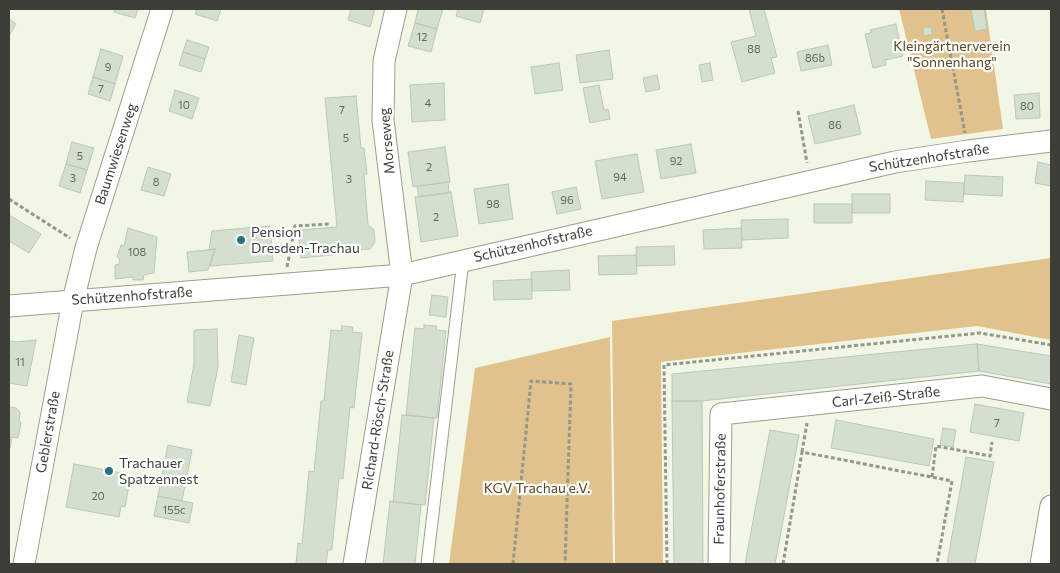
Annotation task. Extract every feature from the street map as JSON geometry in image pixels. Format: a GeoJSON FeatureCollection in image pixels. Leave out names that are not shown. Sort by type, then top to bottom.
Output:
{"type":"FeatureCollection","features":[{"type":"Feature","properties":{"kind":"street","name":"Baumwiesenweg"},"geometry":{"type":"LineString","coordinates":[[73,301],[86,248],[162,9]]}},
{"type":"Feature","properties":{"kind":"street","name":"Morseweg"},"geometry":{"type":"LineString","coordinates":[[396,9],[384,61],[383,120],[402,275]]}},
{"type":"Feature","properties":{"kind":"street","name":"Schützenhofstraße"},"geometry":{"type":"LineString","coordinates":[[9,306],[402,275],[895,162],[968,150],[1051,141]]}},
{"type":"Feature","properties":{"kind":"street","name":"Richard-Rösch-Straße"},"geometry":{"type":"LineString","coordinates":[[354,564],[402,275]]}},
{"type":"Feature","properties":{"kind":"street","name":"Geblerstraße"},"geometry":{"type":"LineString","coordinates":[[24,564],[73,301]]}},
{"type":"Feature","properties":{"kind":"street","name":"Carl-Zeiß-Straße"},"geometry":{"type":"LineString","coordinates":[[721,414],[982,386],[1051,399]]}},
{"type":"Feature","properties":{"kind":"street","name":"Fraunhoferstraße"},"geometry":{"type":"LineString","coordinates":[[719,564],[721,414]]}},
{"type":"Feature","properties":{"kind":"street"},"geometry":{"type":"LineString","coordinates":[[1041,564],[1051,506]]}},
{"type":"Feature","properties":{"kind":"lane"},"geometry":{"type":"LineString","coordinates":[[427,564],[463,261]]}},
{"type":"Feature","properties":{"kind":"path"},"geometry":{"type":"LineString","coordinates":[[942,9],[965,135]]}},
{"type":"Feature","properties":{"kind":"path"},"geometry":{"type":"LineString","coordinates":[[798,111],[811,181]]}},
{"type":"Feature","properties":{"kind":"path"},"geometry":{"type":"LineString","coordinates":[[9,199],[86,248]]}},
{"type":"Feature","properties":{"kind":"path"},"geometry":{"type":"LineString","coordinates":[[283,284],[295,226],[329,224]]}},
{"type":"Feature","properties":{"kind":"path"},"geometry":{"type":"LineString","coordinates":[[513,564],[531,382],[571,384],[565,564]]}},
{"type":"Feature","properties":{"kind":"path"},"geometry":{"type":"LineString","coordinates":[[783,564],[810,405]]}},
{"type":"Feature","properties":{"kind":"path"},"geometry":{"type":"LineString","coordinates":[[932,477],[936,446],[990,456],[992,442]]}},
{"type":"Feature","properties":{"kind":"path"},"geometry":{"type":"LineString","coordinates":[[802,452],[952,480],[937,564]]}},
{"type":"Feature","properties":{"kind":"green space","name":"Kleingärtnerverein \"Sonnenhang\""},"geometry":{"type":"Polygon","coordinates":[[[899,9],[986,9],[1003,129],[931,139],[899,9]]]}},
{"type":"Feature","properties":{"kind":"green space"},"geometry":{"type":"Polygon","coordinates":[[[1051,258],[1051,340],[977,326],[661,362],[663,564],[615,564],[612,321],[1051,258]]]}},
{"type":"Feature","properties":{"kind":"green space","name":"KGV Trachau e.V."},"geometry":{"type":"Polygon","coordinates":[[[610,337],[613,564],[449,564],[475,368],[610,337]]]}},
{"type":"Feature","properties":{"kind":"building"},"geometry":{"type":"Polygon","coordinates":[[[114,9],[138,9],[135,18],[114,12],[114,9]]]}},
{"type":"Feature","properties":{"kind":"building"},"geometry":{"type":"Polygon","coordinates":[[[197,9],[221,9],[217,21],[195,14],[197,9]]]}},
{"type":"Feature","properties":{"kind":"building"},"geometry":{"type":"Polygon","coordinates":[[[351,9],[375,9],[370,27],[348,20],[351,9]]]}},
{"type":"Feature","properties":{"kind":"building"},"geometry":{"type":"Polygon","coordinates":[[[418,9],[443,9],[437,29],[415,23],[418,9]]]}},
{"type":"Feature","properties":{"kind":"building"},"geometry":{"type":"Polygon","coordinates":[[[458,9],[484,9],[480,23],[456,16],[458,9]]]}},
{"type":"Feature","properties":{"kind":"building"},"geometry":{"type":"Polygon","coordinates":[[[749,9],[764,9],[777,57],[771,58],[775,73],[742,82],[731,42],[756,36],[749,9]]]}},
{"type":"Feature","properties":{"kind":"building"},"geometry":{"type":"Polygon","coordinates":[[[971,9],[984,9],[987,29],[975,31],[971,9]]]}},
{"type":"Feature","properties":{"kind":"building"},"geometry":{"type":"Polygon","coordinates":[[[9,19],[16,24],[9,36],[9,19]]]}},
{"type":"Feature","properties":{"kind":"building"},"geometry":{"type":"Polygon","coordinates":[[[415,23],[437,29],[431,52],[408,46],[415,23]]]}},
{"type":"Feature","properties":{"kind":"building"},"geometry":{"type":"Polygon","coordinates":[[[896,24],[903,56],[885,60],[886,65],[873,68],[865,34],[871,33],[870,30],[896,24]]]}},
{"type":"Feature","properties":{"kind":"building"},"geometry":{"type":"Polygon","coordinates":[[[931,27],[932,34],[924,36],[923,28],[931,27]]]}},
{"type":"Feature","properties":{"kind":"building"},"geometry":{"type":"Polygon","coordinates":[[[187,40],[209,47],[205,59],[183,52],[187,40]]]}},
{"type":"Feature","properties":{"kind":"building"},"geometry":{"type":"Polygon","coordinates":[[[828,45],[832,65],[801,71],[797,52],[828,45]]]}},
{"type":"Feature","properties":{"kind":"building"},"geometry":{"type":"Polygon","coordinates":[[[101,49],[123,56],[115,84],[93,77],[101,49]]]}},
{"type":"Feature","properties":{"kind":"building"},"geometry":{"type":"Polygon","coordinates":[[[609,50],[613,79],[580,83],[576,55],[609,50]]]}},
{"type":"Feature","properties":{"kind":"building"},"geometry":{"type":"Polygon","coordinates":[[[183,52],[205,59],[201,72],[179,65],[183,52]]]}},
{"type":"Feature","properties":{"kind":"building"},"geometry":{"type":"Polygon","coordinates":[[[559,63],[563,90],[535,94],[531,67],[559,63]]]}},
{"type":"Feature","properties":{"kind":"building"},"geometry":{"type":"Polygon","coordinates":[[[710,63],[713,80],[702,82],[699,65],[710,63]]]}},
{"type":"Feature","properties":{"kind":"building"},"geometry":{"type":"Polygon","coordinates":[[[657,75],[660,89],[646,92],[643,78],[657,75]]]}},
{"type":"Feature","properties":{"kind":"building"},"geometry":{"type":"Polygon","coordinates":[[[93,77],[115,84],[110,101],[88,94],[93,77]]]}},
{"type":"Feature","properties":{"kind":"building"},"geometry":{"type":"Polygon","coordinates":[[[444,83],[445,120],[412,122],[410,85],[444,83]]]}},
{"type":"Feature","properties":{"kind":"building"},"geometry":{"type":"Polygon","coordinates":[[[599,85],[604,110],[608,109],[610,119],[590,123],[583,88],[599,85]]]}},
{"type":"Feature","properties":{"kind":"building"},"geometry":{"type":"Polygon","coordinates":[[[175,90],[199,98],[192,119],[169,111],[175,90]]]}},
{"type":"Feature","properties":{"kind":"building"},"geometry":{"type":"Polygon","coordinates":[[[1039,93],[1040,118],[1016,119],[1014,95],[1039,93]]]}},
{"type":"Feature","properties":{"kind":"building"},"geometry":{"type":"Polygon","coordinates":[[[356,96],[361,148],[364,148],[367,174],[364,174],[368,225],[374,230],[375,242],[370,249],[341,251],[342,254],[301,258],[298,230],[337,227],[325,98],[356,96]]]}},
{"type":"Feature","properties":{"kind":"building"},"geometry":{"type":"Polygon","coordinates":[[[854,105],[861,134],[815,144],[808,116],[854,105]]]}},
{"type":"Feature","properties":{"kind":"building"},"geometry":{"type":"Polygon","coordinates":[[[72,142],[94,148],[87,170],[66,164],[72,142]]]}},
{"type":"Feature","properties":{"kind":"building"},"geometry":{"type":"Polygon","coordinates":[[[691,144],[696,173],[661,179],[656,150],[691,144]]]}},
{"type":"Feature","properties":{"kind":"building"},"geometry":{"type":"Polygon","coordinates":[[[445,147],[450,182],[413,187],[408,152],[445,147]]]}},
{"type":"Feature","properties":{"kind":"building"},"geometry":{"type":"Polygon","coordinates":[[[637,154],[644,192],[602,199],[595,161],[637,154]]]}},
{"type":"Feature","properties":{"kind":"building"},"geometry":{"type":"Polygon","coordinates":[[[1038,162],[1051,165],[1051,186],[1035,183],[1038,162]]]}},
{"type":"Feature","properties":{"kind":"building"},"geometry":{"type":"Polygon","coordinates":[[[66,164],[87,170],[80,193],[59,186],[66,164]]]}},
{"type":"Feature","properties":{"kind":"building"},"geometry":{"type":"Polygon","coordinates":[[[148,167],[171,174],[164,196],[141,190],[148,167]]]}},
{"type":"Feature","properties":{"kind":"building"},"geometry":{"type":"Polygon","coordinates":[[[965,175],[1003,177],[1002,196],[964,194],[965,175]]]}},
{"type":"Feature","properties":{"kind":"building"},"geometry":{"type":"Polygon","coordinates":[[[926,181],[964,183],[963,202],[925,200],[926,181]]]}},
{"type":"Feature","properties":{"kind":"building"},"geometry":{"type":"Polygon","coordinates":[[[448,182],[449,193],[419,197],[417,186],[448,182]]]}},
{"type":"Feature","properties":{"kind":"building"},"geometry":{"type":"Polygon","coordinates":[[[508,184],[513,219],[479,224],[474,189],[508,184]]]}},
{"type":"Feature","properties":{"kind":"building"},"geometry":{"type":"Polygon","coordinates":[[[576,187],[581,209],[557,214],[552,192],[576,187]]]}},
{"type":"Feature","properties":{"kind":"building"},"geometry":{"type":"Polygon","coordinates":[[[451,192],[458,236],[421,242],[415,197],[451,192]]]}},
{"type":"Feature","properties":{"kind":"building"},"geometry":{"type":"Polygon","coordinates":[[[852,194],[890,194],[890,213],[852,213],[852,194]]]}},
{"type":"Feature","properties":{"kind":"building"},"geometry":{"type":"Polygon","coordinates":[[[814,204],[852,204],[852,223],[814,223],[814,204]]]}},
{"type":"Feature","properties":{"kind":"building"},"geometry":{"type":"Polygon","coordinates":[[[9,215],[41,234],[29,253],[9,241],[9,215]]]}},
{"type":"Feature","properties":{"kind":"building"},"geometry":{"type":"Polygon","coordinates":[[[788,219],[788,238],[742,240],[741,220],[788,219]]]}},
{"type":"Feature","properties":{"kind":"building","name":"Pension Dresden-Trachau"},"geometry":{"type":"Polygon","coordinates":[[[270,226],[273,261],[210,266],[215,249],[209,250],[212,231],[270,226]]]}},
{"type":"Feature","properties":{"kind":"building"},"geometry":{"type":"Polygon","coordinates":[[[128,228],[157,237],[154,273],[144,275],[143,280],[133,280],[133,277],[115,279],[115,265],[119,264],[120,259],[117,257],[121,245],[124,246],[128,228]]]}},
{"type":"Feature","properties":{"kind":"building"},"geometry":{"type":"Polygon","coordinates":[[[741,228],[742,248],[704,249],[703,230],[741,228]]]}},
{"type":"Feature","properties":{"kind":"building"},"geometry":{"type":"Polygon","coordinates":[[[674,246],[675,265],[637,266],[636,247],[674,246]]]}},
{"type":"Feature","properties":{"kind":"building"},"geometry":{"type":"Polygon","coordinates":[[[215,249],[208,270],[189,272],[187,252],[215,249]]]}},
{"type":"Feature","properties":{"kind":"building"},"geometry":{"type":"Polygon","coordinates":[[[636,255],[637,274],[599,275],[598,256],[636,255]]]}},
{"type":"Feature","properties":{"kind":"building"},"geometry":{"type":"Polygon","coordinates":[[[569,270],[570,290],[532,291],[531,272],[569,270]]]}},
{"type":"Feature","properties":{"kind":"building"},"geometry":{"type":"Polygon","coordinates":[[[532,279],[532,299],[494,300],[493,281],[532,279]]]}},
{"type":"Feature","properties":{"kind":"building"},"geometry":{"type":"Polygon","coordinates":[[[432,295],[448,297],[446,317],[429,315],[432,295]]]}},
{"type":"Feature","properties":{"kind":"building"},"geometry":{"type":"Polygon","coordinates":[[[424,325],[437,326],[436,330],[446,331],[437,418],[406,415],[415,328],[424,329],[424,325]]]}},
{"type":"Feature","properties":{"kind":"building"},"geometry":{"type":"Polygon","coordinates":[[[342,326],[353,327],[352,332],[362,333],[354,408],[350,407],[343,479],[339,478],[332,550],[328,550],[326,564],[296,564],[298,543],[302,544],[309,471],[314,472],[331,330],[341,331],[342,326]]]}},
{"type":"Feature","properties":{"kind":"building"},"geometry":{"type":"Polygon","coordinates":[[[217,329],[218,367],[210,406],[187,402],[194,364],[194,330],[217,329]]]}},
{"type":"Feature","properties":{"kind":"building"},"geometry":{"type":"Polygon","coordinates":[[[239,335],[254,338],[246,385],[231,382],[239,335]]]}},
{"type":"Feature","properties":{"kind":"building"},"geometry":{"type":"Polygon","coordinates":[[[36,340],[27,386],[9,383],[9,341],[36,340]]]}},
{"type":"Feature","properties":{"kind":"building"},"geometry":{"type":"Polygon","coordinates":[[[977,344],[979,371],[702,401],[672,401],[672,374],[977,344]]]}},
{"type":"Feature","properties":{"kind":"building"},"geometry":{"type":"Polygon","coordinates":[[[977,344],[1051,356],[1051,384],[979,371],[977,344]]]}},
{"type":"Feature","properties":{"kind":"building"},"geometry":{"type":"Polygon","coordinates":[[[672,401],[702,401],[703,564],[674,564],[672,401]]]}},
{"type":"Feature","properties":{"kind":"building"},"geometry":{"type":"Polygon","coordinates":[[[975,404],[1024,413],[1019,441],[970,432],[975,404]]]}},
{"type":"Feature","properties":{"kind":"building"},"geometry":{"type":"Polygon","coordinates":[[[9,407],[16,408],[20,412],[19,421],[21,423],[18,438],[12,437],[10,448],[9,407]]]}},
{"type":"Feature","properties":{"kind":"building"},"geometry":{"type":"Polygon","coordinates":[[[402,415],[434,418],[425,505],[393,502],[402,415]]]}},
{"type":"Feature","properties":{"kind":"building"},"geometry":{"type":"Polygon","coordinates":[[[836,420],[934,439],[929,466],[831,448],[836,420]]]}},
{"type":"Feature","properties":{"kind":"building"},"geometry":{"type":"Polygon","coordinates":[[[943,428],[956,430],[953,447],[940,445],[943,428]]]}},
{"type":"Feature","properties":{"kind":"building"},"geometry":{"type":"Polygon","coordinates":[[[770,430],[799,435],[775,564],[745,564],[770,430]]]}},
{"type":"Feature","properties":{"kind":"building"},"geometry":{"type":"Polygon","coordinates":[[[168,445],[192,450],[182,501],[158,496],[168,445]]]}},
{"type":"Feature","properties":{"kind":"building"},"geometry":{"type":"Polygon","coordinates":[[[966,457],[994,462],[975,564],[947,564],[966,457]]]}},
{"type":"Feature","properties":{"kind":"building"},"geometry":{"type":"Polygon","coordinates":[[[74,464],[127,474],[125,484],[129,485],[125,507],[121,506],[119,517],[66,507],[74,464]]]}},
{"type":"Feature","properties":{"kind":"building"},"geometry":{"type":"Polygon","coordinates":[[[158,496],[193,503],[189,523],[154,516],[158,496]]]}},
{"type":"Feature","properties":{"kind":"building"},"geometry":{"type":"Polygon","coordinates":[[[390,501],[421,505],[415,564],[383,564],[390,501]]]}},
{"type":"Feature","properties":{"kind":"place","name":"Pension Dresden-Trachau"},"geometry":{"type":"Point","coordinates":[241,240]}},
{"type":"Feature","properties":{"kind":"place","name":"Trachauer Spatzennest"},"geometry":{"type":"Point","coordinates":[109,471]}}]}
